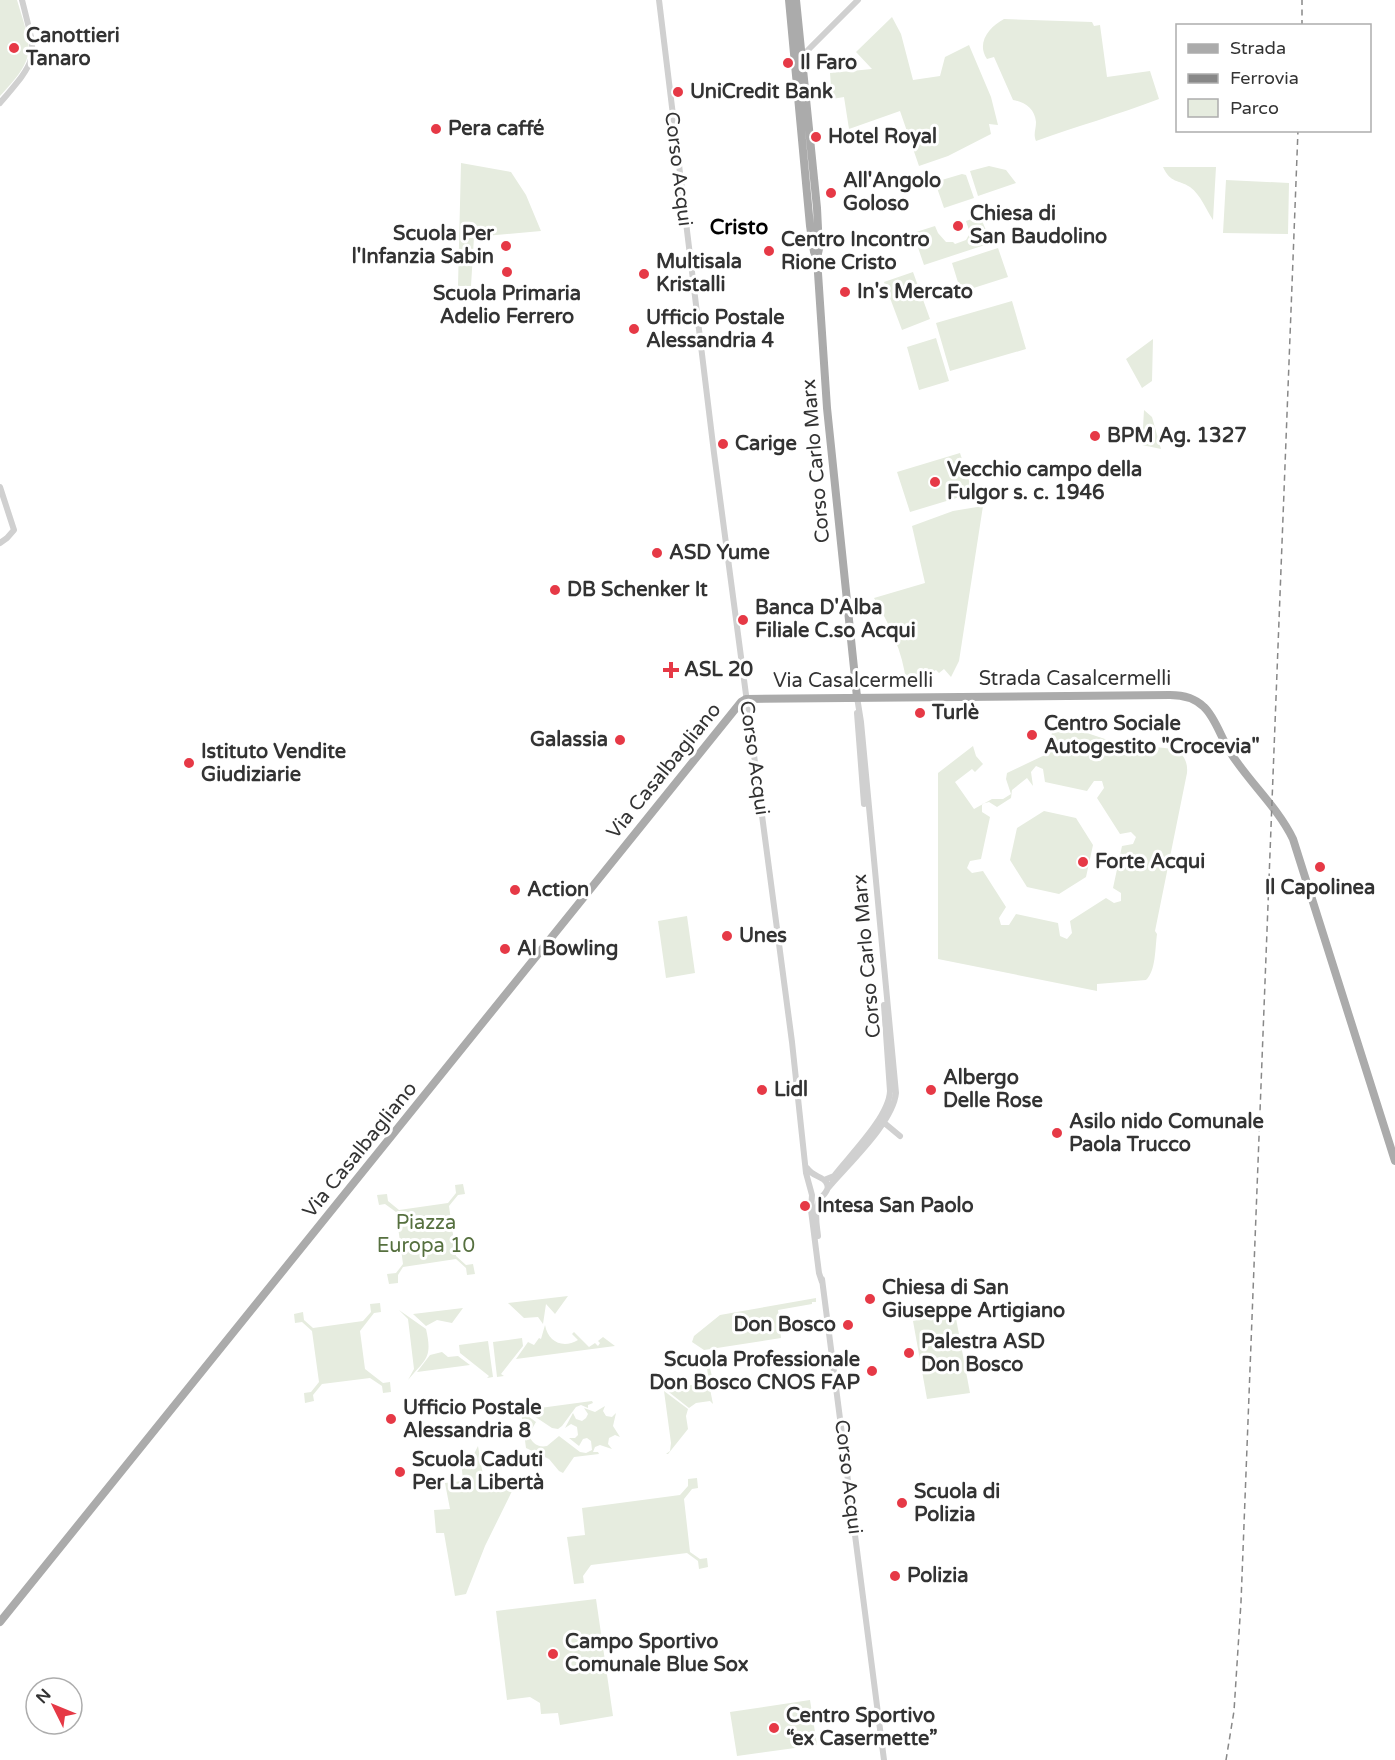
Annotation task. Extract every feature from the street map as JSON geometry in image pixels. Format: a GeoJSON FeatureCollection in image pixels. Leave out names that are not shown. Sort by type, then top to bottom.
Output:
{"type":"FeatureCollection","features":[{"type":"Feature","properties":{"kind":"main road"},"geometry":{"type":"LineString","coordinates":[[789,0],[798,57]]}},
{"type":"Feature","properties":{"kind":"main road"},"geometry":{"type":"LineString","coordinates":[[796,0],[798,57]]}},
{"type":"Feature","properties":{"kind":"main road","name":"Corso Carlo Marx"},"geometry":{"type":"LineString","coordinates":[[798,57],[818,215],[819,249],[815,256],[827,408],[857,697]]}},
{"type":"Feature","properties":{"kind":"main road","name":"Strada Casalcermelli"},"geometry":{"type":"LineString","coordinates":[[961,696],[1173,695],[1191,698],[1210,713],[1231,754],[1290,831],[1395,1161]]}},
{"type":"Feature","properties":{"kind":"main road","name":"Via Casalcermelli"},"geometry":{"type":"LineString","coordinates":[[746,699],[961,696]]}},
{"type":"Feature","properties":{"kind":"main road","name":"Via Casalbagliano"},"geometry":{"type":"LineString","coordinates":[[0,1622],[600,875],[741,702],[746,699]]}},
{"type":"Feature","properties":{"kind":"street"},"geometry":{"type":"LineString","coordinates":[[0,104],[26,72],[34,54],[22,0]]}},
{"type":"Feature","properties":{"kind":"street","name":"Corso Acqui"},"geometry":{"type":"LineString","coordinates":[[659,0],[746,699],[792,1042],[816,1252],[822,1282]]}},
{"type":"Feature","properties":{"kind":"street"},"geometry":{"type":"LineString","coordinates":[[798,57],[858,0]]}},
{"type":"Feature","properties":{"kind":"street"},"geometry":{"type":"LineString","coordinates":[[0,487],[14,530],[0,543]]}},
{"type":"Feature","properties":{"kind":"street","name":"Corso Carlo Marx"},"geometry":{"type":"LineString","coordinates":[[828,1188],[894,1105],[896,1082],[857,697]]}},
{"type":"Feature","properties":{"kind":"street"},"geometry":{"type":"LineString","coordinates":[[882,1121],[900,1136]]}},
{"type":"Feature","properties":{"kind":"street","name":"Corso Carlo Marx"},"geometry":{"type":"LineString","coordinates":[[822,1179],[834,1176],[882,1121]]}},
{"type":"Feature","properties":{"kind":"street"},"geometry":{"type":"LineString","coordinates":[[805,1162],[810,1172],[822,1179],[828,1188],[822,1195],[815,1195],[810,1188],[813,1180],[822,1179]]}},
{"type":"Feature","properties":{"kind":"street","name":"Corso Acqui"},"geometry":{"type":"LineString","coordinates":[[822,1195],[817,1203],[816,1214],[822,1282],[884,1760]]}},
{"type":"Feature","properties":{"kind":"green space","name":"Canottieri Tanaro"},"geometry":{"type":"Polygon","coordinates":[[[0,0],[17,0],[26,30],[28,52],[21,71],[0,96],[0,0]]]}},
{"type":"Feature","properties":{"kind":"green space"},"geometry":{"type":"Polygon","coordinates":[[[892,17],[901,34],[913,80],[940,76],[945,57],[969,45],[991,97],[998,125],[989,124],[991,134],[948,156],[919,166],[900,111],[849,129],[844,97],[832,99],[830,73],[872,69],[856,52],[892,17]]]}},
{"type":"Feature","properties":{"kind":"green space"},"geometry":{"type":"Polygon","coordinates":[[[1004,19],[1092,22],[1094,26],[1100,25],[1107,77],[1150,71],[1159,99],[1036,141],[1034,113],[1022,102],[1013,100],[994,57],[987,59],[984,53],[986,36],[993,26],[1004,19]]]}},
{"type":"Feature","properties":{"kind":"green space"},"geometry":{"type":"Polygon","coordinates":[[[461,163],[511,172],[526,195],[541,231],[474,237],[471,286],[458,286],[461,163]]]}},
{"type":"Feature","properties":{"kind":"green space"},"geometry":{"type":"Polygon","coordinates":[[[989,166],[1006,170],[1016,183],[978,196],[970,171],[989,166]]]}},
{"type":"Feature","properties":{"kind":"green space"},"geometry":{"type":"Polygon","coordinates":[[[1163,167],[1216,167],[1213,220],[1194,190],[1172,179],[1163,167]]]}},
{"type":"Feature","properties":{"kind":"green space"},"geometry":{"type":"Polygon","coordinates":[[[962,174],[966,175],[974,198],[944,208],[935,182],[962,174]]]}},
{"type":"Feature","properties":{"kind":"green space"},"geometry":{"type":"Polygon","coordinates":[[[1226,180],[1289,183],[1288,234],[1223,233],[1226,180]]]}},
{"type":"Feature","properties":{"kind":"green space"},"geometry":{"type":"Polygon","coordinates":[[[980,216],[988,235],[994,233],[997,241],[924,265],[913,233],[935,226],[946,242],[955,244],[966,240],[970,233],[966,221],[980,216]]]}},
{"type":"Feature","properties":{"kind":"green space"},"geometry":{"type":"Polygon","coordinates":[[[998,248],[1008,277],[961,292],[952,263],[998,248]]]}},
{"type":"Feature","properties":{"kind":"green space"},"geometry":{"type":"Polygon","coordinates":[[[913,272],[930,319],[902,330],[884,282],[913,272]]]}},
{"type":"Feature","properties":{"kind":"green space"},"geometry":{"type":"Polygon","coordinates":[[[1012,301],[1026,349],[950,371],[936,323],[1012,301]]]}},
{"type":"Feature","properties":{"kind":"green space"},"geometry":{"type":"Polygon","coordinates":[[[936,338],[949,381],[919,390],[907,347],[936,338]]]}},
{"type":"Feature","properties":{"kind":"green space"},"geometry":{"type":"Polygon","coordinates":[[[1153,339],[1152,381],[1142,388],[1126,359],[1153,339]]]}},
{"type":"Feature","properties":{"kind":"green space"},"geometry":{"type":"Polygon","coordinates":[[[1144,410],[1152,417],[1161,449],[1142,445],[1144,410]]]}},
{"type":"Feature","properties":{"kind":"green space","name":"Vecchio campo della Fulgor s. c. 1946"},"geometry":{"type":"Polygon","coordinates":[[[960,453],[973,493],[910,512],[897,472],[960,453]]]}},
{"type":"Feature","properties":{"kind":"green space"},"geometry":{"type":"Polygon","coordinates":[[[983,506],[959,661],[951,677],[944,669],[939,673],[936,670],[915,682],[906,682],[899,649],[874,598],[925,583],[912,526],[953,511],[983,506]]]}},
{"type":"Feature","properties":{"kind":"green space"},"geometry":{"type":"Polygon","coordinates":[[[1052,732],[1087,733],[1117,743],[1174,749],[1185,759],[1187,773],[1155,931],[1157,934],[1152,971],[1146,980],[1097,984],[1097,991],[938,959],[938,773],[973,746],[976,756],[983,764],[975,772],[972,769],[955,782],[974,809],[982,805],[982,812],[990,817],[981,859],[970,861],[967,868],[972,873],[983,871],[1006,907],[999,918],[1001,925],[1009,925],[1016,914],[1058,923],[1060,936],[1067,939],[1072,933],[1070,921],[1106,898],[1114,903],[1121,901],[1121,893],[1113,888],[1122,846],[1133,844],[1136,837],[1131,832],[1120,834],[1097,798],[1104,788],[1102,781],[1094,781],[1087,791],[1045,782],[1043,769],[1036,766],[1031,772],[1033,786],[1027,778],[1012,790],[1011,798],[997,807],[989,802],[984,803],[992,799],[1003,799],[1011,794],[1006,779],[1007,773],[1049,753],[1052,732]]]}},
{"type":"Feature","properties":{"kind":"green space"},"geometry":{"type":"Polygon","coordinates":[[[1044,811],[1076,818],[1093,845],[1086,877],[1059,894],[1027,887],[1010,860],[1017,828],[1044,811]]]}},
{"type":"Feature","properties":{"kind":"green space"},"geometry":{"type":"Polygon","coordinates":[[[687,916],[695,973],[666,978],[658,921],[687,916]]]}},
{"type":"Feature","properties":{"kind":"green space","name":"Piazza Europa 10"},"geometry":{"type":"Polygon","coordinates":[[[463,1184],[465,1194],[458,1195],[449,1206],[456,1256],[466,1265],[473,1264],[475,1274],[467,1275],[466,1268],[456,1259],[403,1267],[398,1275],[398,1283],[389,1284],[387,1274],[396,1273],[403,1264],[396,1212],[385,1204],[379,1205],[377,1195],[387,1194],[388,1201],[399,1210],[448,1203],[456,1193],[455,1185],[463,1184]]]}},
{"type":"Feature","properties":{"kind":"green space"},"geometry":{"type":"Polygon","coordinates":[[[568,1296],[555,1314],[546,1304],[543,1324],[538,1317],[524,1318],[508,1303],[568,1296]]]}},
{"type":"Feature","properties":{"kind":"green space"},"geometry":{"type":"Polygon","coordinates":[[[816,1298],[816,1302],[812,1304],[778,1310],[781,1338],[704,1350],[692,1342],[694,1336],[720,1315],[816,1298]]]}},
{"type":"Feature","properties":{"kind":"green space"},"geometry":{"type":"Polygon","coordinates":[[[380,1303],[381,1312],[374,1313],[360,1331],[365,1369],[383,1383],[390,1382],[391,1392],[383,1393],[382,1386],[370,1378],[322,1384],[313,1395],[314,1401],[305,1403],[304,1393],[311,1392],[319,1382],[312,1331],[302,1322],[295,1323],[294,1314],[303,1312],[304,1320],[313,1328],[363,1321],[371,1312],[370,1304],[380,1303]]]}},
{"type":"Feature","properties":{"kind":"green space"},"geometry":{"type":"Polygon","coordinates":[[[463,1308],[452,1323],[437,1320],[426,1326],[413,1314],[463,1308]]]}},
{"type":"Feature","properties":{"kind":"green space"},"geometry":{"type":"Polygon","coordinates":[[[399,1310],[426,1329],[428,1339],[429,1347],[426,1358],[408,1380],[414,1369],[408,1319],[399,1310]]]}},
{"type":"Feature","properties":{"kind":"green space"},"geometry":{"type":"Polygon","coordinates":[[[955,1313],[970,1393],[927,1399],[913,1321],[955,1313]]]}},
{"type":"Feature","properties":{"kind":"green space"},"geometry":{"type":"Polygon","coordinates":[[[545,1325],[549,1336],[562,1344],[578,1340],[572,1334],[574,1332],[589,1347],[595,1343],[598,1346],[600,1343],[598,1341],[603,1337],[615,1346],[516,1359],[528,1342],[534,1345],[539,1338],[541,1339],[545,1325]]]}},
{"type":"Feature","properties":{"kind":"green space"},"geometry":{"type":"Polygon","coordinates":[[[522,1338],[523,1346],[501,1374],[504,1376],[497,1377],[493,1342],[522,1338]]]}},
{"type":"Feature","properties":{"kind":"green space"},"geometry":{"type":"Polygon","coordinates":[[[488,1341],[493,1377],[487,1378],[489,1376],[460,1353],[459,1345],[488,1341]]]}},
{"type":"Feature","properties":{"kind":"green space"},"geometry":{"type":"Polygon","coordinates":[[[442,1352],[448,1357],[458,1356],[470,1365],[417,1372],[430,1355],[442,1352]]]}},
{"type":"Feature","properties":{"kind":"green space"},"geometry":{"type":"Polygon","coordinates":[[[707,1368],[710,1368],[713,1381],[709,1384],[713,1404],[710,1401],[696,1403],[689,1408],[665,1389],[705,1381],[708,1376],[707,1368]]]}},
{"type":"Feature","properties":{"kind":"green space"},"geometry":{"type":"Polygon","coordinates":[[[664,1391],[688,1409],[686,1416],[688,1429],[668,1454],[666,1454],[670,1451],[671,1443],[664,1391]]]}},
{"type":"Feature","properties":{"kind":"green space"},"geometry":{"type":"Polygon","coordinates":[[[592,1401],[593,1403],[588,1405],[588,1408],[581,1405],[576,1407],[558,1429],[552,1428],[525,1410],[592,1401]]]}},
{"type":"Feature","properties":{"kind":"green space"},"geometry":{"type":"Polygon","coordinates":[[[605,1406],[603,1411],[606,1416],[612,1417],[616,1413],[613,1426],[620,1437],[615,1435],[609,1438],[608,1444],[612,1449],[600,1445],[595,1447],[593,1452],[599,1454],[574,1457],[563,1473],[549,1459],[526,1448],[521,1411],[536,1422],[529,1434],[535,1444],[547,1446],[559,1436],[580,1452],[586,1453],[592,1450],[591,1441],[587,1438],[583,1439],[579,1446],[569,1438],[575,1438],[578,1435],[577,1427],[571,1424],[565,1428],[573,1413],[576,1419],[582,1421],[588,1414],[584,1408],[595,1412],[605,1406]]]}},
{"type":"Feature","properties":{"kind":"green space"},"geometry":{"type":"Polygon","coordinates":[[[478,1446],[485,1487],[501,1484],[501,1475],[507,1479],[517,1477],[466,1594],[455,1596],[444,1533],[436,1533],[434,1510],[450,1509],[445,1483],[463,1481],[461,1459],[474,1454],[478,1446]]]}},
{"type":"Feature","properties":{"kind":"green space"},"geometry":{"type":"Polygon","coordinates":[[[697,1478],[698,1488],[692,1489],[684,1499],[690,1552],[700,1559],[707,1558],[708,1567],[699,1569],[698,1561],[687,1553],[591,1565],[583,1576],[584,1583],[574,1584],[567,1537],[585,1535],[582,1508],[680,1495],[688,1486],[688,1479],[697,1478]]]}},
{"type":"Feature","properties":{"kind":"green space","name":"Campo Sportivo Comunale Blue Sox"},"geometry":{"type":"Polygon","coordinates":[[[596,1599],[613,1716],[560,1725],[558,1713],[541,1714],[540,1703],[530,1697],[507,1700],[496,1611],[596,1599]]]}},
{"type":"Feature","properties":{"kind":"green space","name":"Centro Sportivo “ex Casermette”"},"geometry":{"type":"Polygon","coordinates":[[[810,1700],[817,1745],[737,1756],[730,1712],[810,1700]]]}},
{"type":"Feature","properties":{"kind":"railway"},"geometry":{"type":"LineString","coordinates":[[1302,0],[1302,24]]}},
{"type":"Feature","properties":{"kind":"railway"},"geometry":{"type":"LineString","coordinates":[[1226,1760],[1234,1711],[1241,1602],[1298,132]]}},
{"type":"Feature","properties":{"kind":"place","name":"Canottieri Tanaro"},"geometry":{"type":"Point","coordinates":[14,48]}},
{"type":"Feature","properties":{"kind":"place","name":"Il Faro"},"geometry":{"type":"Point","coordinates":[788,63]}},
{"type":"Feature","properties":{"kind":"place","name":"UniCredit Bank"},"geometry":{"type":"Point","coordinates":[678,92]}},
{"type":"Feature","properties":{"kind":"place","name":"Pera caffé"},"geometry":{"type":"Point","coordinates":[436,129]}},
{"type":"Feature","properties":{"kind":"place","name":"Hotel Royal"},"geometry":{"type":"Point","coordinates":[816,137]}},
{"type":"Feature","properties":{"kind":"place","name":"All'Angolo Goloso"},"geometry":{"type":"Point","coordinates":[831,193]}},
{"type":"Feature","properties":{"kind":"place","name":"Chiesa di San Baudolino"},"geometry":{"type":"Point","coordinates":[958,226]}},
{"type":"Feature","properties":{"kind":"place","name":"Scuola Per l'Infanzia Sabin"},"geometry":{"type":"Point","coordinates":[506,246]}},
{"type":"Feature","properties":{"kind":"place","name":"Centro Incontro Rione Cristo"},"geometry":{"type":"Point","coordinates":[769,251]}},
{"type":"Feature","properties":{"kind":"place","name":"Scuola Primaria Adelio Ferrero"},"geometry":{"type":"Point","coordinates":[507,272]}},
{"type":"Feature","properties":{"kind":"place","name":"Multisala Kristalli"},"geometry":{"type":"Point","coordinates":[644,274]}},
{"type":"Feature","properties":{"kind":"place","name":"In's Mercato"},"geometry":{"type":"Point","coordinates":[845,292]}},
{"type":"Feature","properties":{"kind":"place","name":"Ufficio Postale Alessandria 4"},"geometry":{"type":"Point","coordinates":[634,329]}},
{"type":"Feature","properties":{"kind":"place","name":"BPM Ag. 1327"},"geometry":{"type":"Point","coordinates":[1095,436]}},
{"type":"Feature","properties":{"kind":"place","name":"Carige"},"geometry":{"type":"Point","coordinates":[723,444]}},
{"type":"Feature","properties":{"kind":"place","name":"Vecchio campo della Fulgor s. c. 1946"},"geometry":{"type":"Point","coordinates":[935,482]}},
{"type":"Feature","properties":{"kind":"place","name":"ASD Yume"},"geometry":{"type":"Point","coordinates":[657,553]}},
{"type":"Feature","properties":{"kind":"place","name":"DB Schenker It"},"geometry":{"type":"Point","coordinates":[555,590]}},
{"type":"Feature","properties":{"kind":"place","name":"Banca D'Alba Filiale C.so Acqui"},"geometry":{"type":"Point","coordinates":[743,620]}},
{"type":"Feature","properties":{"kind":"place","name":"ASL 20"},"geometry":{"type":"Point","coordinates":[671,670]}},
{"type":"Feature","properties":{"kind":"place","name":"Turlè"},"geometry":{"type":"Point","coordinates":[920,713]}},
{"type":"Feature","properties":{"kind":"place","name":"Centro Sociale Autogestito \"Crocevia\""},"geometry":{"type":"Point","coordinates":[1032,735]}},
{"type":"Feature","properties":{"kind":"place","name":"Galassia"},"geometry":{"type":"Point","coordinates":[620,740]}},
{"type":"Feature","properties":{"kind":"place","name":"Istituto Vendite Giudiziarie"},"geometry":{"type":"Point","coordinates":[189,763]}},
{"type":"Feature","properties":{"kind":"place","name":"Forte Acqui"},"geometry":{"type":"Point","coordinates":[1083,862]}},
{"type":"Feature","properties":{"kind":"place","name":"Il Capolinea"},"geometry":{"type":"Point","coordinates":[1320,867]}},
{"type":"Feature","properties":{"kind":"place","name":"Action"},"geometry":{"type":"Point","coordinates":[515,890]}},
{"type":"Feature","properties":{"kind":"place","name":"Unes"},"geometry":{"type":"Point","coordinates":[727,936]}},
{"type":"Feature","properties":{"kind":"place","name":"Al Bowling"},"geometry":{"type":"Point","coordinates":[505,949]}},
{"type":"Feature","properties":{"kind":"place","name":"Lidl"},"geometry":{"type":"Point","coordinates":[762,1090]}},
{"type":"Feature","properties":{"kind":"place","name":"Albergo Delle Rose"},"geometry":{"type":"Point","coordinates":[931,1090]}},
{"type":"Feature","properties":{"kind":"place","name":"Asilo nido Comunale Paola Trucco"},"geometry":{"type":"Point","coordinates":[1057,1133]}},
{"type":"Feature","properties":{"kind":"place","name":"Intesa San Paolo"},"geometry":{"type":"Point","coordinates":[805,1206]}},
{"type":"Feature","properties":{"kind":"place","name":"Chiesa di San Giuseppe Artigiano"},"geometry":{"type":"Point","coordinates":[870,1299]}},
{"type":"Feature","properties":{"kind":"place","name":"Don Bosco"},"geometry":{"type":"Point","coordinates":[848,1325]}},
{"type":"Feature","properties":{"kind":"place","name":"Palestra ASD Don Bosco"},"geometry":{"type":"Point","coordinates":[909,1353]}},
{"type":"Feature","properties":{"kind":"place","name":"Scuola Professionale Don Bosco CNOS FAP"},"geometry":{"type":"Point","coordinates":[872,1371]}},
{"type":"Feature","properties":{"kind":"place","name":"Ufficio Postale Alessandria 8"},"geometry":{"type":"Point","coordinates":[391,1419]}},
{"type":"Feature","properties":{"kind":"place","name":"Scuola Caduti Per La Libertà"},"geometry":{"type":"Point","coordinates":[400,1472]}},
{"type":"Feature","properties":{"kind":"place","name":"Scuola di Polizia"},"geometry":{"type":"Point","coordinates":[902,1503]}},
{"type":"Feature","properties":{"kind":"place","name":"Polizia"},"geometry":{"type":"Point","coordinates":[895,1576]}},
{"type":"Feature","properties":{"kind":"place","name":"Campo Sportivo Comunale Blue Sox"},"geometry":{"type":"Point","coordinates":[553,1654]}},
{"type":"Feature","properties":{"kind":"place","name":"Centro Sportivo “ex Casermette”"},"geometry":{"type":"Point","coordinates":[774,1728]}},
{"type":"Feature","properties":{"kind":"district","name":"Cristo"},"geometry":{"type":"Point","coordinates":[739,227]}}]}
